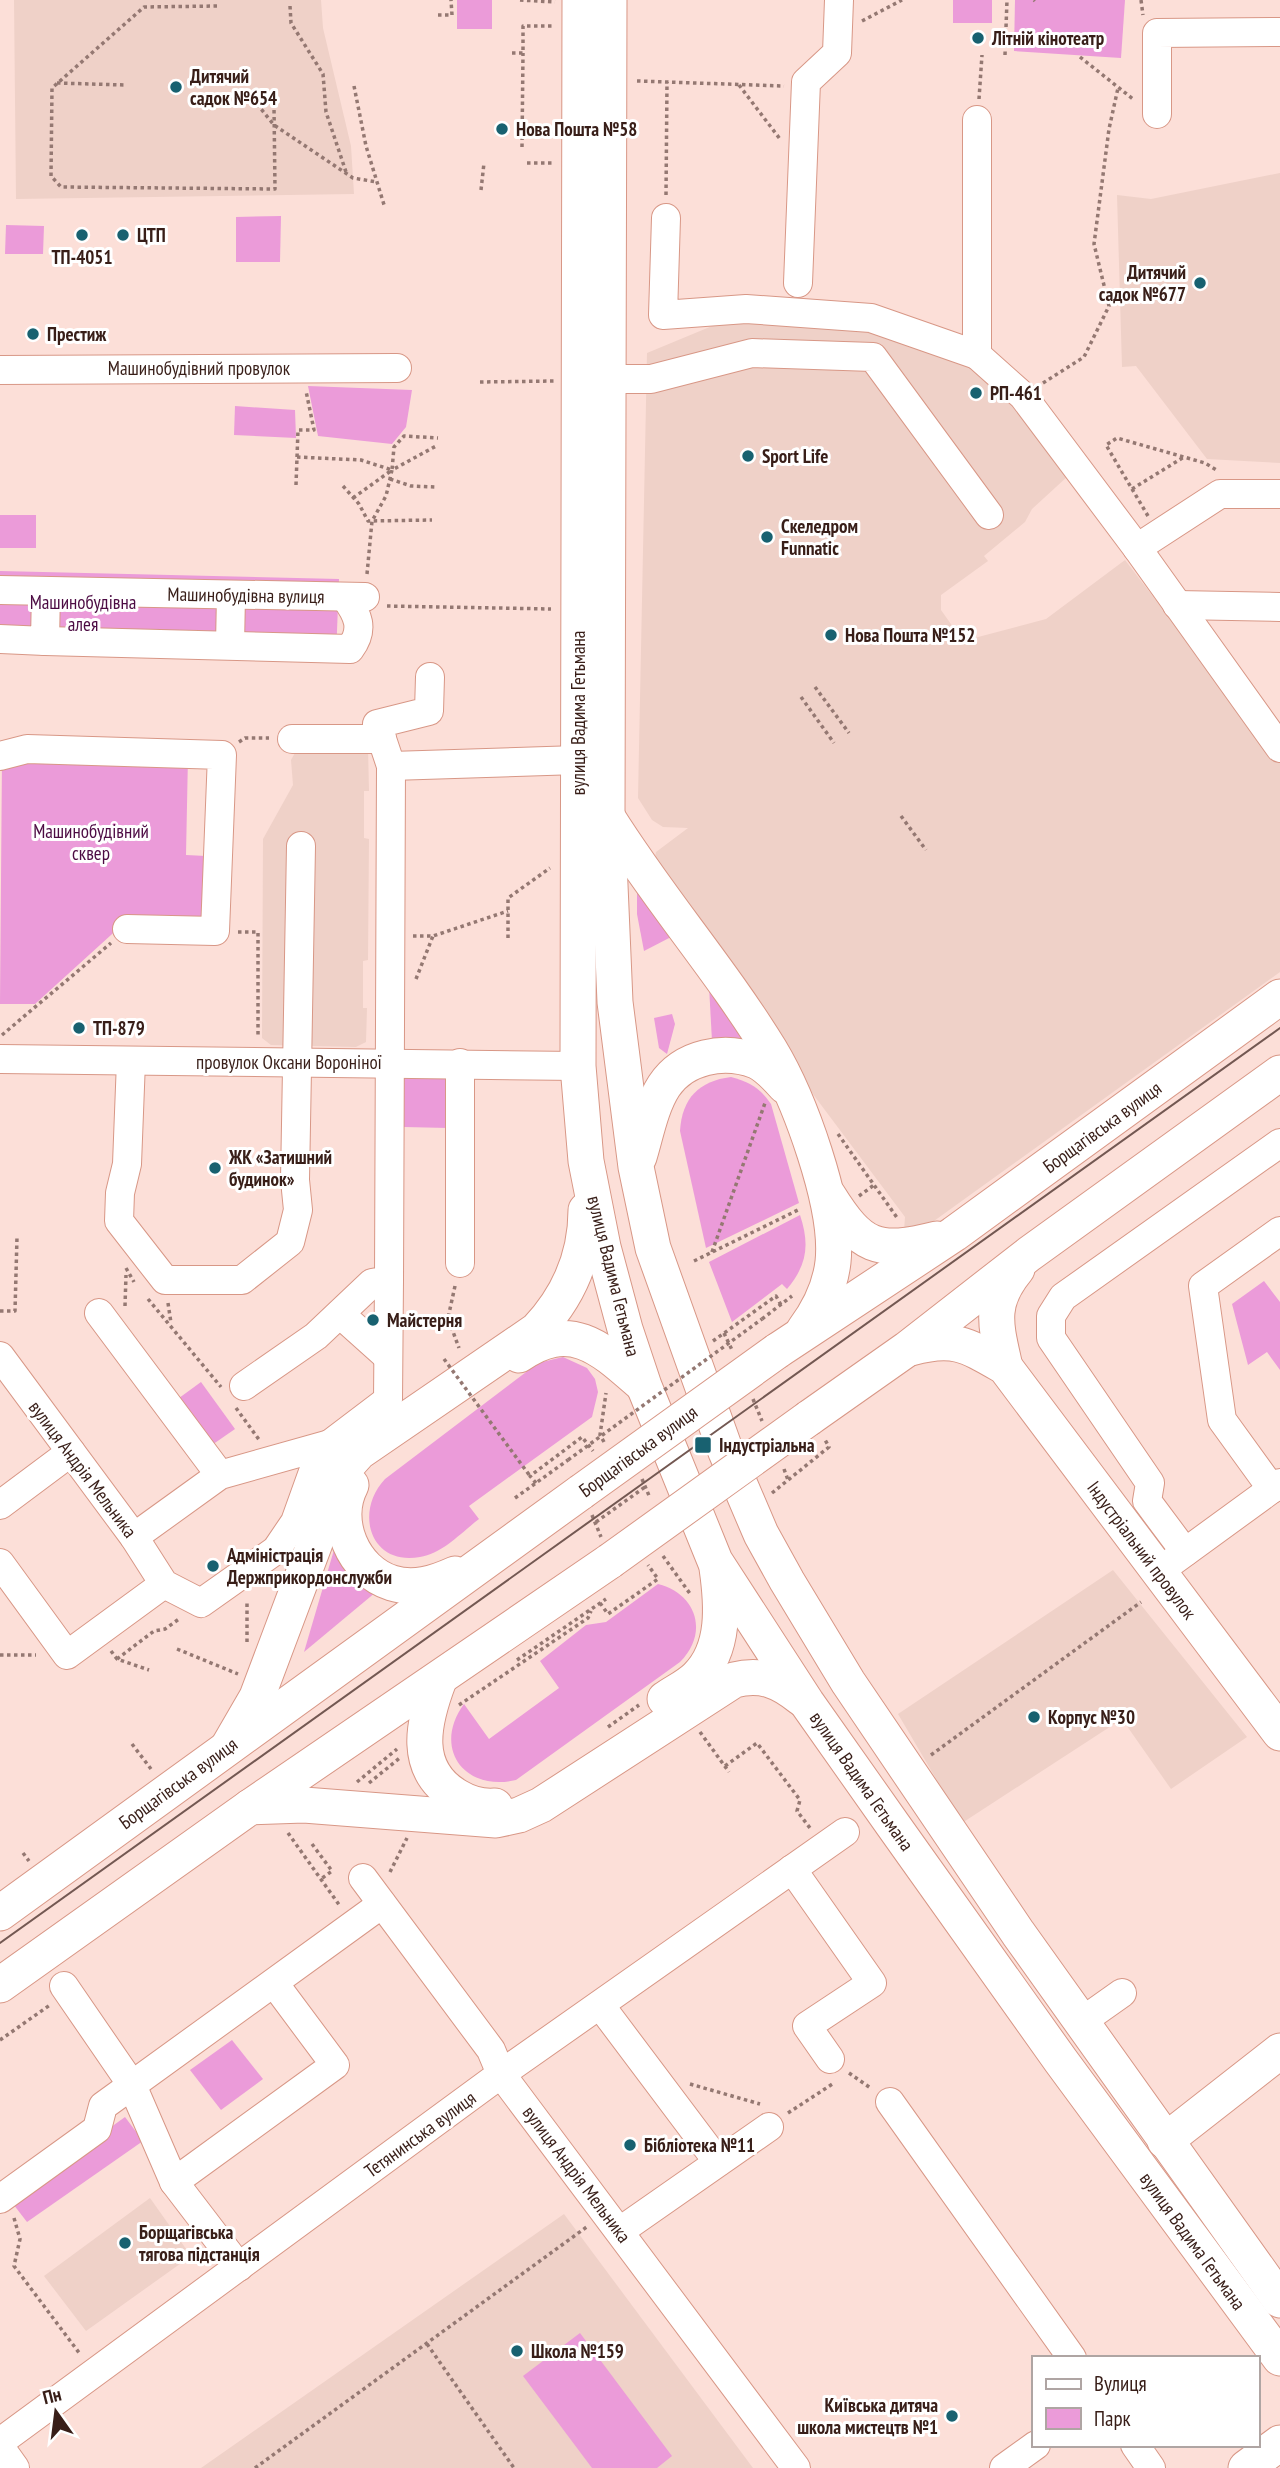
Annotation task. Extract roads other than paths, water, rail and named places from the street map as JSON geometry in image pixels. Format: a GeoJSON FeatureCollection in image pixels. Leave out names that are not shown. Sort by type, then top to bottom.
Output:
{"type":"FeatureCollection","features":[{"type":"Feature","properties":{"kind":"main road","name":"вулиця Вадима Гетьмана"},"geometry":{"type":"LineString","coordinates":[[609,0],[607,815],[615,1002],[636,1167],[653,1248],[681,1334],[761,1534],[848,1682],[1165,2141],[1276,2285]]}},
{"type":"Feature","properties":{"kind":"main road","name":"вулиця Вадима Гетьмана"},"geometry":{"type":"LineString","coordinates":[[567,1],[578,760],[578,1066],[586,1161],[606,1259],[644,1386],[715,1561],[807,1703],[1061,2061],[1280,2358]]}},
{"type":"Feature","properties":{"kind":"main road"},"geometry":{"type":"LineString","coordinates":[[607,815],[639,867],[769,1049],[812,1199],[832,1235],[833,1261],[819,1310],[789,1343]]}},
{"type":"Feature","properties":{"kind":"main road","name":"Борщагівська вулиця"},"geometry":{"type":"LineString","coordinates":[[0,1913],[487,1560],[588,1506],[789,1343],[954,1234],[1280,997]]}},
{"type":"Feature","properties":{"kind":"main road"},"geometry":{"type":"LineString","coordinates":[[636,1167],[664,1086],[681,1067],[695,1060],[733,1056],[758,1062],[782,1093]]}},
{"type":"Feature","properties":{"kind":"main road"},"geometry":{"type":"LineString","coordinates":[[0,1985],[250,1807],[444,1693],[619,1553],[907,1349],[1029,1254],[1280,1073]]}},
{"type":"Feature","properties":{"kind":"main road"},"geometry":{"type":"LineString","coordinates":[[228,1747],[257,1698],[342,1471],[359,1452],[537,1330],[558,1308],[584,1250],[586,1161]]}},
{"type":"Feature","properties":{"kind":"main road"},"geometry":{"type":"LineString","coordinates":[[812,1199],[843,1219],[867,1242],[903,1248],[954,1234]]}},
{"type":"Feature","properties":{"kind":"main road","name":"Індустріальний провулок"},"geometry":{"type":"LineString","coordinates":[[1005,1367],[994,1319],[1002,1287],[1029,1254]]}},
{"type":"Feature","properties":{"kind":"main road"},"geometry":{"type":"LineString","coordinates":[[487,1560],[438,1582],[415,1586],[392,1583],[372,1572],[346,1535],[344,1511],[349,1489],[362,1469],[534,1345],[567,1338],[594,1344],[644,1386]]}},
{"type":"Feature","properties":{"kind":"main road","name":"Індустріальний провулок"},"geometry":{"type":"LineString","coordinates":[[907,1349],[935,1341],[963,1343],[1005,1367],[1172,1562],[1280,1733]]}},
{"type":"Feature","properties":{"kind":"main road"},"geometry":{"type":"LineString","coordinates":[[444,1693],[424,1726],[423,1747],[432,1773],[447,1791],[467,1802],[489,1807],[512,1803],[533,1793],[697,1677],[707,1664],[721,1621],[722,1601],[715,1561]]}},
{"type":"Feature","properties":{"kind":"main road"},"geometry":{"type":"LineString","coordinates":[[250,1807],[304,1805],[496,1820],[519,1815],[541,1805],[734,1680],[747,1676],[782,1683],[807,1703]]}},
{"type":"Feature","properties":{"kind":"main road"},"geometry":{"type":"LineString","coordinates":[[1165,2141],[1280,2051]]}},
{"type":"Feature","properties":{"kind":"main road"},"geometry":{"type":"LineString","coordinates":[[1246,2468],[1280,2444]]}},
{"type":"Feature","properties":{"kind":"street"},"geometry":{"type":"LineString","coordinates":[[798,284],[806,82],[837,53],[839,0]]}},
{"type":"Feature","properties":{"kind":"street"},"geometry":{"type":"LineString","coordinates":[[1157,114],[1157,33],[1280,32]]}},
{"type":"Feature","properties":{"kind":"street"},"geometry":{"type":"LineString","coordinates":[[977,120],[977,355]]}},
{"type":"Feature","properties":{"kind":"street"},"geometry":{"type":"LineString","coordinates":[[666,218],[663,316],[746,309],[871,318],[977,355],[1023,396],[1147,541],[1177,605],[1280,748]]}},
{"type":"Feature","properties":{"kind":"street"},"geometry":{"type":"LineString","coordinates":[[608,379],[651,379],[752,353],[873,357],[989,515]]}},
{"type":"Feature","properties":{"kind":"street","name":"Машинобудівний провулок"},"geometry":{"type":"LineString","coordinates":[[0,370],[397,368]]}},
{"type":"Feature","properties":{"kind":"street"},"geometry":{"type":"LineString","coordinates":[[1147,541],[1220,494],[1280,495]]}},
{"type":"Feature","properties":{"kind":"street","name":"Машинобудівна вулиця"},"geometry":{"type":"LineString","coordinates":[[0,590],[355,597],[359,616],[359,638],[351,649],[230,645]]}},
{"type":"Feature","properties":{"kind":"street"},"geometry":{"type":"LineString","coordinates":[[45,641],[46,591]]}},
{"type":"Feature","properties":{"kind":"street"},"geometry":{"type":"LineString","coordinates":[[0,639],[230,645],[231,595]]}},
{"type":"Feature","properties":{"kind":"street"},"geometry":{"type":"LineString","coordinates":[[1177,605],[1280,607]]}},
{"type":"Feature","properties":{"kind":"street"},"geometry":{"type":"LineString","coordinates":[[0,1563],[67,1655],[164,1584],[201,1603],[276,1550],[295,1522],[314,1469],[330,1444],[388,1400],[391,766],[377,724],[429,711],[429,677]]}},
{"type":"Feature","properties":{"kind":"street"},"geometry":{"type":"LineString","coordinates":[[292,739],[382,739]]}},
{"type":"Feature","properties":{"kind":"street"},"geometry":{"type":"LineString","coordinates":[[0,756],[27,749],[222,755],[215,931],[127,929]]}},
{"type":"Feature","properties":{"kind":"street"},"geometry":{"type":"LineString","coordinates":[[391,766],[578,760]]}},
{"type":"Feature","properties":{"kind":"street"},"geometry":{"type":"LineString","coordinates":[[131,1061],[127,1164],[120,1193],[119,1221],[165,1280],[242,1280],[290,1242],[298,1210],[295,1180],[300,846]]}},
{"type":"Feature","properties":{"kind":"street","name":"провулок Оксани Вороніної"},"geometry":{"type":"LineString","coordinates":[[0,1059],[578,1066]]}},
{"type":"Feature","properties":{"kind":"street"},"geometry":{"type":"LineString","coordinates":[[460,1063],[460,1263]]}},
{"type":"Feature","properties":{"kind":"street"},"geometry":{"type":"LineString","coordinates":[[1280,1143],[1063,1297],[1051,1316],[1051,1338],[1150,1483],[1147,1501],[1172,1562],[1276,1486],[1222,1420],[1203,1286],[1280,1231]]}},
{"type":"Feature","properties":{"kind":"street"},"geometry":{"type":"LineString","coordinates":[[244,1386],[316,1336],[372,1283],[389,1280]]}},
{"type":"Feature","properties":{"kind":"street"},"geometry":{"type":"LineString","coordinates":[[112,1312],[220,1475]]}},
{"type":"Feature","properties":{"kind":"street"},"geometry":{"type":"LineString","coordinates":[[340,1314],[388,1357]]}},
{"type":"Feature","properties":{"kind":"street","name":"вулиця Андрія Мельника"},"geometry":{"type":"LineString","coordinates":[[0,1356],[134,1537],[164,1584]]}},
{"type":"Feature","properties":{"kind":"street"},"geometry":{"type":"LineString","coordinates":[[134,1537],[220,1475],[330,1444]]}},
{"type":"Feature","properties":{"kind":"street"},"geometry":{"type":"LineString","coordinates":[[0,1505],[71,1452]]}},
{"type":"Feature","properties":{"kind":"street","name":"Тетянинська вулиця"},"geometry":{"type":"LineString","coordinates":[[0,2444],[501,2074],[834,1839]]}},
{"type":"Feature","properties":{"kind":"street"},"geometry":{"type":"LineString","coordinates":[[792,1869],[872,1983],[807,2026],[839,2066]]}},
{"type":"Feature","properties":{"kind":"street","name":"вулиця Андрія Мельника"},"geometry":{"type":"LineString","coordinates":[[363,1878],[491,2050],[501,2074],[796,2468]]}},
{"type":"Feature","properties":{"kind":"street"},"geometry":{"type":"LineString","coordinates":[[0,2199],[97,2129],[103,2106],[382,1904]]}},
{"type":"Feature","properties":{"kind":"street"},"geometry":{"type":"LineString","coordinates":[[174,2182],[335,2065],[274,1983]]}},
{"type":"Feature","properties":{"kind":"street"},"geometry":{"type":"LineString","coordinates":[[64,1986],[132,2085],[174,2182],[239,2267]]}},
{"type":"Feature","properties":{"kind":"street"},"geometry":{"type":"LineString","coordinates":[[1081,2022],[1122,1993]]}},
{"type":"Feature","properties":{"kind":"street"},"geometry":{"type":"LineString","coordinates":[[600,2005],[718,2162]]}},
{"type":"Feature","properties":{"kind":"street"},"geometry":{"type":"LineString","coordinates":[[890,2102],[1071,2356]]}},
{"type":"Feature","properties":{"kind":"street"},"geometry":{"type":"LineString","coordinates":[[620,2231],[718,2162],[774,2113]]}},
{"type":"Feature","properties":{"kind":"street"},"geometry":{"type":"LineString","coordinates":[[0,2444],[15,2468]]}},
{"type":"Feature","properties":{"kind":"street"},"geometry":{"type":"LineString","coordinates":[[1004,2468],[1033,2447]]}},
{"type":"Feature","properties":{"kind":"street"},"geometry":{"type":"LineString","coordinates":[[1136,2447],[1151,2468]]}},
{"type":"Feature","properties":{"kind":"tram line"},"geometry":{"type":"LineString","coordinates":[[0,1943],[1280,1028]]}},
{"type":"Feature","properties":{"kind":"place","name":"Літній кінотеатр"},"geometry":{"type":"Point","coordinates":[978,38]}},
{"type":"Feature","properties":{"kind":"place","name":"Дитячий садок №654"},"geometry":{"type":"Point","coordinates":[176,87]}},
{"type":"Feature","properties":{"kind":"place","name":"Нова Пошта №58"},"geometry":{"type":"Point","coordinates":[502,129]}},
{"type":"Feature","properties":{"kind":"place","name":"ТП-4051"},"geometry":{"type":"Point","coordinates":[82,235]}},
{"type":"Feature","properties":{"kind":"place","name":"ЦТП"},"geometry":{"type":"Point","coordinates":[123,235]}},
{"type":"Feature","properties":{"kind":"place","name":"Дитячий садок №677"},"geometry":{"type":"Point","coordinates":[1200,283]}},
{"type":"Feature","properties":{"kind":"place","name":"Престиж"},"geometry":{"type":"Point","coordinates":[33,334]}},
{"type":"Feature","properties":{"kind":"place","name":"РП-461"},"geometry":{"type":"Point","coordinates":[976,393]}},
{"type":"Feature","properties":{"kind":"place","name":"Sport Life"},"geometry":{"type":"Point","coordinates":[748,456]}},
{"type":"Feature","properties":{"kind":"place","name":"Скеледром Funnatic"},"geometry":{"type":"Point","coordinates":[767,537]}},
{"type":"Feature","properties":{"kind":"place","name":"Нова Пошта №152"},"geometry":{"type":"Point","coordinates":[831,635]}},
{"type":"Feature","properties":{"kind":"place","name":"ТП-879"},"geometry":{"type":"Point","coordinates":[79,1028]}},
{"type":"Feature","properties":{"kind":"place","name":"ЖК «Затишний будинок»"},"geometry":{"type":"Point","coordinates":[215,1168]}},
{"type":"Feature","properties":{"kind":"place","name":"Майстерня"},"geometry":{"type":"Point","coordinates":[373,1320]}},
{"type":"Feature","properties":{"kind":"place","name":"Індустріальна"},"geometry":{"type":"Point","coordinates":[703,1445]}},
{"type":"Feature","properties":{"kind":"place","name":"Адміністрація Держприкордонслужби"},"geometry":{"type":"Point","coordinates":[213,1566]}},
{"type":"Feature","properties":{"kind":"place","name":"Корпус №30"},"geometry":{"type":"Point","coordinates":[1034,1717]}},
{"type":"Feature","properties":{"kind":"place","name":"Бібліотека №11"},"geometry":{"type":"Point","coordinates":[630,2145]}},
{"type":"Feature","properties":{"kind":"place","name":"Борщагівська тягова підстанція"},"geometry":{"type":"Point","coordinates":[125,2243]}},
{"type":"Feature","properties":{"kind":"place","name":"Школа №159"},"geometry":{"type":"Point","coordinates":[517,2351]}},
{"type":"Feature","properties":{"kind":"place","name":"Київська дитяча школа мистецтв №1"},"geometry":{"type":"Point","coordinates":[952,2416]}},
{"type":"Feature","properties":{"kind":"park label","name":"Машинобудівна алея"},"geometry":{"type":"Point","coordinates":[83,613]}},
{"type":"Feature","properties":{"kind":"park label","name":"Машинобудівний сквер"},"geometry":{"type":"Point","coordinates":[91,842]}}]}
